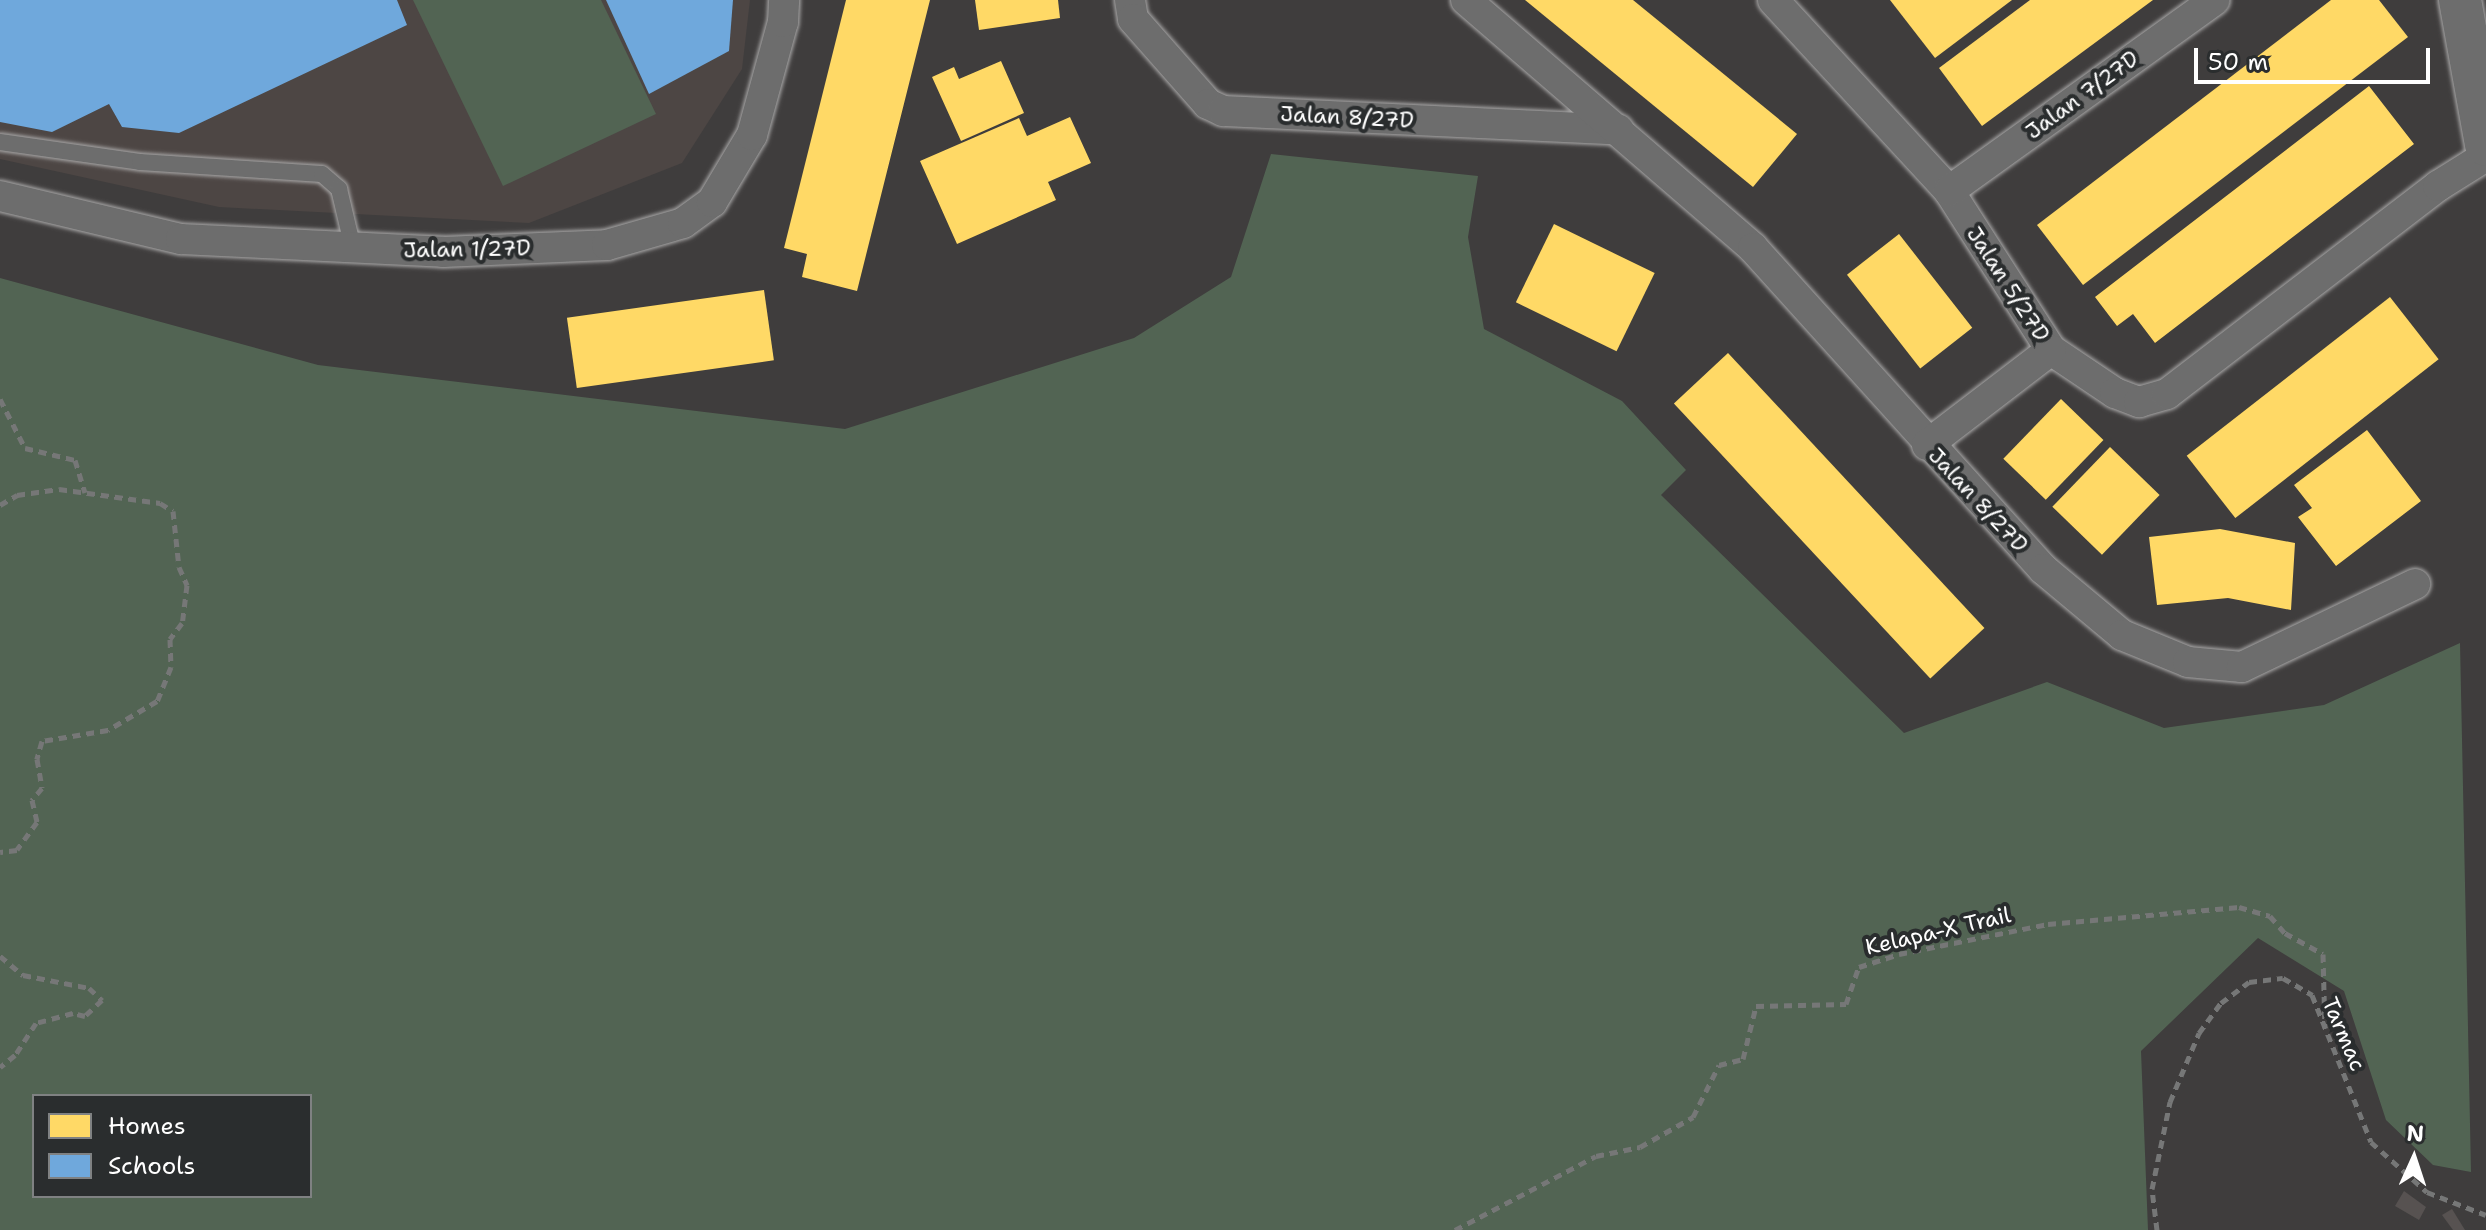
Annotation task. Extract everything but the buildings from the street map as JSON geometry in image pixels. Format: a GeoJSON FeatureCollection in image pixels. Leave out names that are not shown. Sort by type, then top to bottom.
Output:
{"type":"FeatureCollection","features":[{"type":"Feature","properties":{"kind":"main road"},"geometry":{"type":"LineString","coordinates":[[2460,0],[2486,145]]}},
{"type":"Feature","properties":{"kind":"street","name":"Jalan 1/27D"},"geometry":{"type":"LineString","coordinates":[[0,196],[181,239],[443,252],[607,245],[683,223],[712,202],[752,135],[783,22],[784,0]]}},
{"type":"Feature","properties":{"kind":"street","name":"Jalan 8/27D"},"geometry":{"type":"LineString","coordinates":[[1130,0],[1133,19],[1208,104],[1223,111],[1619,130]]}},
{"type":"Feature","properties":{"kind":"street","name":"Jalan 8/27D"},"geometry":{"type":"LineString","coordinates":[[1466,0],[1753,248],[1927,445],[2043,569],[2122,635],[2188,662],[2242,667],[2415,584]]}},
{"type":"Feature","properties":{"kind":"street","name":"Jalan 7/27D"},"geometry":{"type":"LineString","coordinates":[[1949,191],[2215,0]]}},
{"type":"Feature","properties":{"kind":"street","name":"Jalan 5/27D"},"geometry":{"type":"LineString","coordinates":[[1779,1],[1949,191],[2051,350],[2115,393],[2139,402],[2167,394],[2441,184],[2486,156]]}},
{"type":"Feature","properties":{"kind":"street"},"geometry":{"type":"LineString","coordinates":[[1927,445],[2051,350]]}},
{"type":"Feature","properties":{"kind":"lane"},"geometry":{"type":"LineString","coordinates":[[0,142],[140,162],[322,174],[339,189],[353,248]]}},
{"type":"Feature","properties":{"kind":"path"},"geometry":{"type":"LineString","coordinates":[[0,399],[25,448],[75,460],[85,493]]}},
{"type":"Feature","properties":{"kind":"path"},"geometry":{"type":"LineString","coordinates":[[0,505],[43,490],[137,497],[173,511],[179,567],[187,585],[182,623],[170,639],[171,667],[157,701],[108,730],[42,741],[37,759],[42,788],[32,800],[37,822],[17,850],[0,852]]}},
{"type":"Feature","properties":{"kind":"path","name":"Kelapa-X Trail"},"geometry":{"type":"LineString","coordinates":[[1455,1230],[1584,1162],[1640,1147],[1693,1117],[1719,1065],[1743,1059],[1756,1006],[1846,1004],[1859,967],[1899,954],[2048,924],[2239,907],[2270,916],[2285,933],[2323,954],[2325,1028]]}},
{"type":"Feature","properties":{"kind":"path"},"geometry":{"type":"LineString","coordinates":[[0,956],[23,975],[89,988],[102,1000],[85,1016],[73,1013],[36,1023],[15,1055],[0,1067]]}},
{"type":"Feature","properties":{"kind":"path","name":"Tarmac"},"geometry":{"type":"LineString","coordinates":[[2157,1230],[2152,1189],[2170,1102],[2199,1033],[2221,1003],[2249,982],[2283,978],[2312,995],[2371,1142],[2427,1192],[2486,1215]]}},
{"type":"Feature","properties":{"kind":"shaded area"},"geometry":{"type":"Polygon","coordinates":[[[0,0],[750,0],[742,69],[682,163],[529,223],[219,207],[0,159],[0,0]]]}},
{"type":"Feature","properties":{"kind":"green space"},"geometry":{"type":"Polygon","coordinates":[[[413,0],[601,0],[656,114],[503,186],[413,0]]]}},
{"type":"Feature","properties":{"kind":"green space"},"geometry":{"type":"Polygon","coordinates":[[[1271,154],[1478,176],[1468,237],[1484,329],[1622,401],[1686,470],[1661,495],[1904,733],[2047,682],[2164,728],[2324,705],[2460,643],[2471,1172],[2433,1165],[2386,1120],[2344,991],[2258,938],[2141,1051],[2148,1230],[0,1230],[0,278],[318,365],[845,429],[1134,338],[1231,277],[1271,154]]]}}]}
